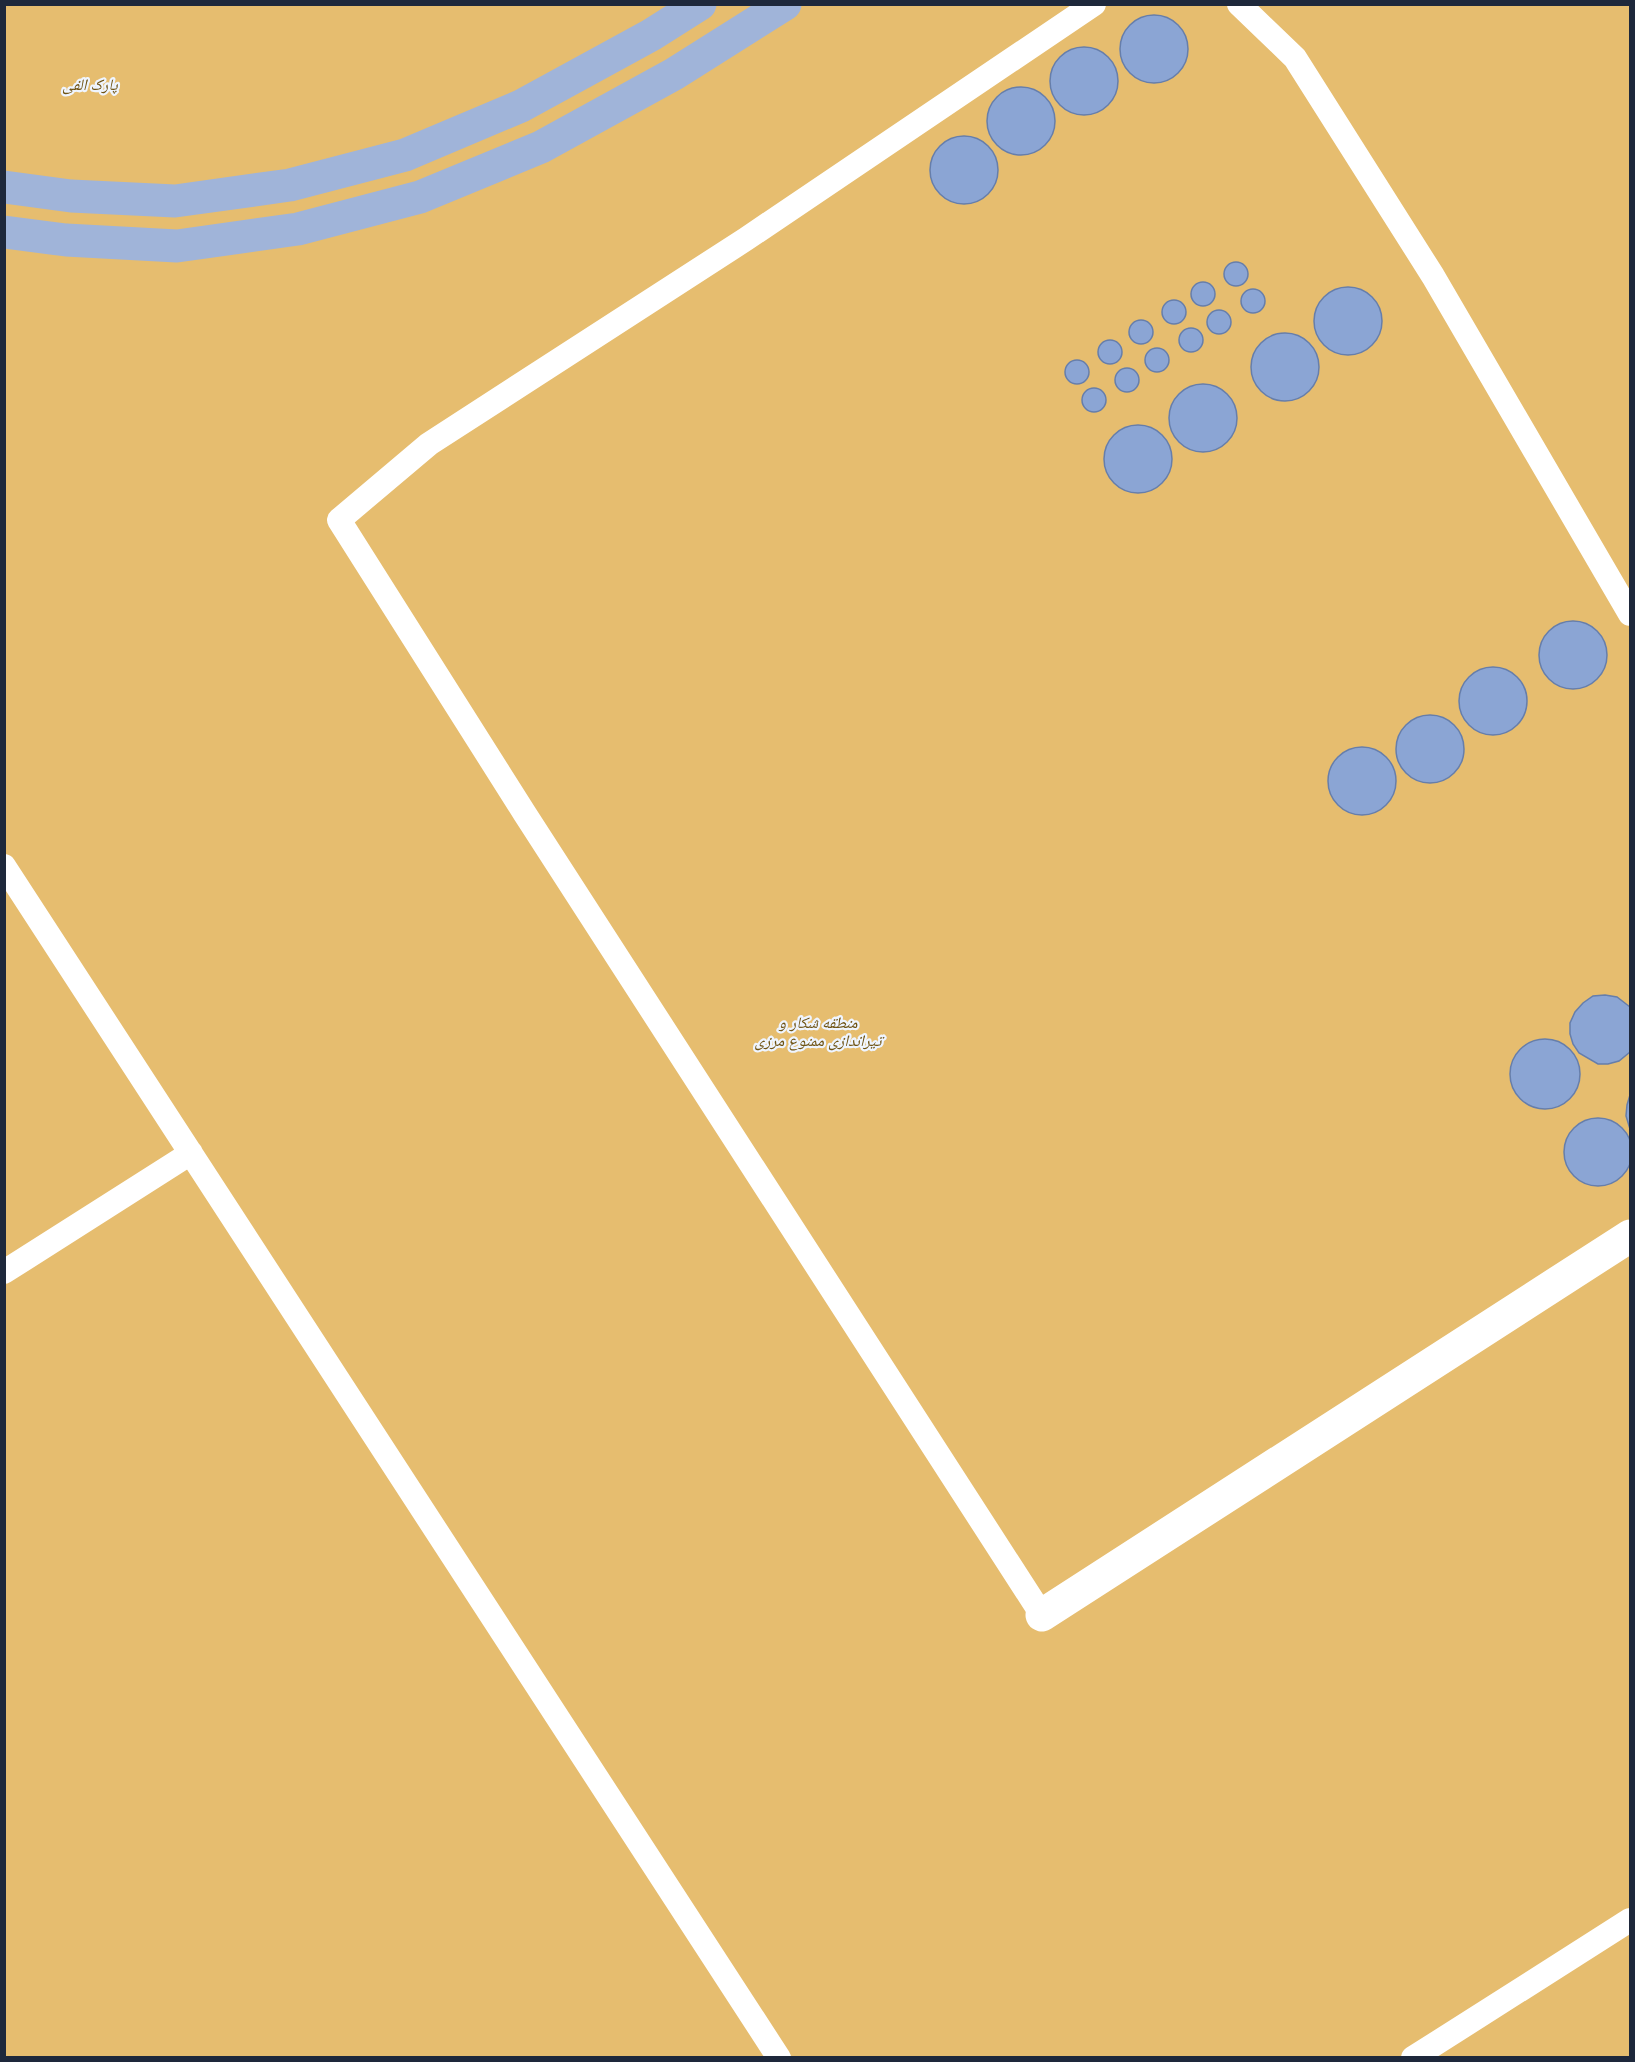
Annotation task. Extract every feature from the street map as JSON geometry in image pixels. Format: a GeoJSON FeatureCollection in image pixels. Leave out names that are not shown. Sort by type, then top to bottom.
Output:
{"type":"FeatureCollection","features":[{"type":"Feature","properties":{"kind":"main road"},"geometry":{"type":"LineString","coordinates":[[4,187],[71,196],[175,201],[290,185],[371,164],[405,155],[522,106],[651,35],[700,4]]}},
{"type":"Feature","properties":{"kind":"main road"},"geometry":{"type":"LineString","coordinates":[[4,232],[66,240],[177,246],[298,229],[420,197],[541,147],[674,74],[785,4]]}},
{"type":"Feature","properties":{"kind":"street"},"geometry":{"type":"LineString","coordinates":[[1042,1614],[1630,1236]]}},
{"type":"Feature","properties":{"kind":"lane"},"geometry":{"type":"LineString","coordinates":[[1042,1614],[519,804],[339,520],[429,444],[746,239],[1094,4]]}},
{"type":"Feature","properties":{"kind":"lane"},"geometry":{"type":"LineString","coordinates":[[1239,4],[1295,58],[1433,276],[1630,614]]}},
{"type":"Feature","properties":{"kind":"lane"},"geometry":{"type":"LineString","coordinates":[[4,866],[779,2058]]}},
{"type":"Feature","properties":{"kind":"lane"},"geometry":{"type":"LineString","coordinates":[[4,1272],[191,1153]]}},
{"type":"Feature","properties":{"kind":"lane"},"geometry":{"type":"LineString","coordinates":[[1413,2058],[1630,1920]]}},
{"type":"Feature","properties":{"kind":"green space","name":"منطقه شکار و تیراندازی ممنوع مرزی"},"geometry":{"type":"Polygon","coordinates":[[[5,5],[1630,5],[1630,2057],[5,2058],[5,5]]]}},
{"type":"Feature","properties":{"kind":"building"},"geometry":{"type":"Polygon","coordinates":[[[1147,15],[1161,15],[1173,20],[1183,30],[1188,49],[1183,68],[1173,78],[1161,83],[1147,83],[1135,78],[1125,68],[1120,56],[1120,42],[1125,30],[1135,20],[1147,15]]]}},
{"type":"Feature","properties":{"kind":"building"},"geometry":{"type":"Polygon","coordinates":[[[1077,47],[1091,47],[1103,52],[1113,62],[1118,81],[1113,100],[1103,110],[1091,115],[1077,115],[1065,110],[1055,100],[1050,88],[1050,74],[1055,62],[1065,52],[1077,47]]]}},
{"type":"Feature","properties":{"kind":"building"},"geometry":{"type":"Polygon","coordinates":[[[1014,87],[1028,87],[1040,92],[1050,102],[1055,121],[1050,140],[1040,150],[1028,155],[1014,155],[1002,150],[992,140],[987,128],[987,114],[992,102],[1002,92],[1014,87]]]}},
{"type":"Feature","properties":{"kind":"building"},"geometry":{"type":"Polygon","coordinates":[[[957,136],[971,136],[983,141],[993,151],[998,170],[993,189],[983,199],[971,204],[957,204],[945,199],[935,189],[930,177],[930,163],[935,151],[945,141],[957,136]]]}},
{"type":"Feature","properties":{"kind":"building"},"geometry":{"type":"Polygon","coordinates":[[[1236,262],[1241,263],[1247,269],[1247,279],[1241,285],[1236,286],[1231,285],[1225,279],[1224,274],[1225,269],[1231,263],[1236,262]]]}},
{"type":"Feature","properties":{"kind":"building"},"geometry":{"type":"Polygon","coordinates":[[[1203,282],[1208,283],[1214,289],[1214,299],[1208,305],[1203,306],[1198,305],[1192,299],[1191,294],[1192,289],[1198,283],[1203,282]]]}},
{"type":"Feature","properties":{"kind":"building"},"geometry":{"type":"Polygon","coordinates":[[[1341,287],[1355,287],[1367,292],[1377,302],[1382,321],[1377,340],[1367,350],[1355,355],[1341,355],[1329,350],[1319,340],[1314,328],[1314,314],[1319,302],[1329,292],[1341,287]]]}},
{"type":"Feature","properties":{"kind":"building"},"geometry":{"type":"Polygon","coordinates":[[[1253,289],[1261,293],[1265,301],[1261,309],[1253,313],[1245,309],[1241,301],[1245,293],[1253,289]]]}},
{"type":"Feature","properties":{"kind":"building"},"geometry":{"type":"Polygon","coordinates":[[[1174,300],[1179,301],[1185,307],[1185,317],[1179,323],[1174,324],[1169,323],[1163,317],[1162,312],[1163,307],[1169,301],[1174,300]]]}},
{"type":"Feature","properties":{"kind":"building"},"geometry":{"type":"Polygon","coordinates":[[[1219,310],[1224,311],[1230,317],[1230,327],[1224,333],[1219,334],[1214,333],[1208,327],[1207,322],[1208,317],[1214,311],[1219,310]]]}},
{"type":"Feature","properties":{"kind":"building"},"geometry":{"type":"Polygon","coordinates":[[[1141,320],[1146,321],[1152,327],[1152,337],[1146,343],[1141,344],[1136,343],[1130,337],[1129,332],[1130,327],[1136,321],[1141,320]]]}},
{"type":"Feature","properties":{"kind":"building"},"geometry":{"type":"Polygon","coordinates":[[[1191,328],[1199,332],[1203,340],[1199,348],[1191,352],[1183,348],[1179,340],[1183,332],[1191,328]]]}},
{"type":"Feature","properties":{"kind":"building"},"geometry":{"type":"Polygon","coordinates":[[[1278,333],[1292,333],[1304,338],[1314,348],[1319,367],[1314,386],[1304,396],[1292,401],[1278,401],[1266,396],[1256,386],[1251,374],[1251,360],[1256,348],[1266,338],[1278,333]]]}},
{"type":"Feature","properties":{"kind":"building"},"geometry":{"type":"Polygon","coordinates":[[[1110,340],[1115,341],[1121,347],[1121,357],[1115,363],[1110,364],[1105,363],[1099,357],[1098,352],[1099,347],[1105,341],[1110,340]]]}},
{"type":"Feature","properties":{"kind":"building"},"geometry":{"type":"Polygon","coordinates":[[[1157,348],[1162,349],[1168,355],[1168,365],[1162,371],[1157,372],[1152,371],[1146,365],[1145,360],[1146,355],[1152,349],[1157,348]]]}},
{"type":"Feature","properties":{"kind":"building"},"geometry":{"type":"Polygon","coordinates":[[[1077,360],[1082,361],[1088,367],[1088,377],[1082,383],[1077,384],[1072,383],[1066,377],[1065,372],[1066,367],[1072,361],[1077,360]]]}},
{"type":"Feature","properties":{"kind":"building"},"geometry":{"type":"Polygon","coordinates":[[[1127,368],[1132,369],[1138,375],[1138,385],[1132,391],[1127,392],[1122,391],[1116,385],[1115,380],[1116,375],[1122,369],[1127,368]]]}},
{"type":"Feature","properties":{"kind":"building"},"geometry":{"type":"Polygon","coordinates":[[[1196,384],[1210,384],[1222,389],[1232,399],[1237,418],[1232,437],[1222,447],[1210,452],[1196,452],[1184,447],[1174,437],[1169,425],[1169,411],[1174,399],[1184,389],[1196,384]]]}},
{"type":"Feature","properties":{"kind":"building"},"geometry":{"type":"Polygon","coordinates":[[[1094,388],[1099,389],[1105,395],[1105,405],[1099,411],[1094,412],[1089,411],[1083,405],[1082,400],[1083,395],[1089,389],[1094,388]]]}},
{"type":"Feature","properties":{"kind":"building"},"geometry":{"type":"Polygon","coordinates":[[[1131,425],[1145,425],[1157,430],[1167,440],[1172,459],[1167,478],[1157,488],[1145,493],[1131,493],[1119,488],[1109,478],[1104,466],[1104,452],[1109,440],[1119,430],[1131,425]]]}},
{"type":"Feature","properties":{"kind":"building"},"geometry":{"type":"Polygon","coordinates":[[[1566,621],[1580,621],[1592,626],[1602,636],[1607,655],[1602,674],[1592,684],[1580,689],[1566,689],[1554,684],[1544,674],[1539,662],[1539,648],[1544,636],[1554,626],[1566,621]]]}},
{"type":"Feature","properties":{"kind":"building"},"geometry":{"type":"Polygon","coordinates":[[[1486,667],[1500,667],[1512,672],[1522,682],[1527,701],[1522,720],[1512,730],[1500,735],[1486,735],[1474,730],[1464,720],[1459,708],[1459,694],[1464,682],[1474,672],[1486,667]]]}},
{"type":"Feature","properties":{"kind":"building"},"geometry":{"type":"Polygon","coordinates":[[[1423,715],[1437,715],[1449,720],[1459,730],[1464,749],[1459,768],[1449,778],[1437,783],[1423,783],[1411,778],[1401,768],[1396,756],[1396,742],[1401,730],[1411,720],[1423,715]]]}},
{"type":"Feature","properties":{"kind":"building"},"geometry":{"type":"Polygon","coordinates":[[[1355,747],[1369,747],[1381,752],[1391,762],[1396,781],[1391,800],[1381,810],[1369,815],[1355,815],[1343,810],[1333,800],[1328,788],[1328,774],[1333,762],[1343,752],[1355,747]]]}},
{"type":"Feature","properties":{"kind":"building"},"geometry":{"type":"Polygon","coordinates":[[[1593,996],[1617,997],[1630,1007],[1630,1052],[1619,1061],[1598,1064],[1579,1053],[1570,1034],[1570,1023],[1575,1012],[1583,1003],[1593,996]]]}},
{"type":"Feature","properties":{"kind":"building"},"geometry":{"type":"Polygon","coordinates":[[[1545,1039],[1564,1045],[1574,1055],[1580,1074],[1574,1093],[1564,1103],[1545,1109],[1526,1103],[1516,1093],[1510,1074],[1516,1055],[1526,1045],[1545,1039]]]}},
{"type":"Feature","properties":{"kind":"building"},"geometry":{"type":"Polygon","coordinates":[[[1630,1095],[1630,1129],[1626,1116],[1630,1095]]]}},
{"type":"Feature","properties":{"kind":"building"},"geometry":{"type":"Polygon","coordinates":[[[1591,1118],[1605,1118],[1617,1123],[1627,1133],[1632,1152],[1627,1171],[1617,1181],[1605,1186],[1591,1186],[1579,1181],[1569,1171],[1564,1159],[1564,1145],[1569,1133],[1579,1123],[1591,1118]]]}},
{"type":"Feature","properties":{"kind":"park label","name":"پارک الفی"},"geometry":{"type":"Point","coordinates":[90,84]}}]}
